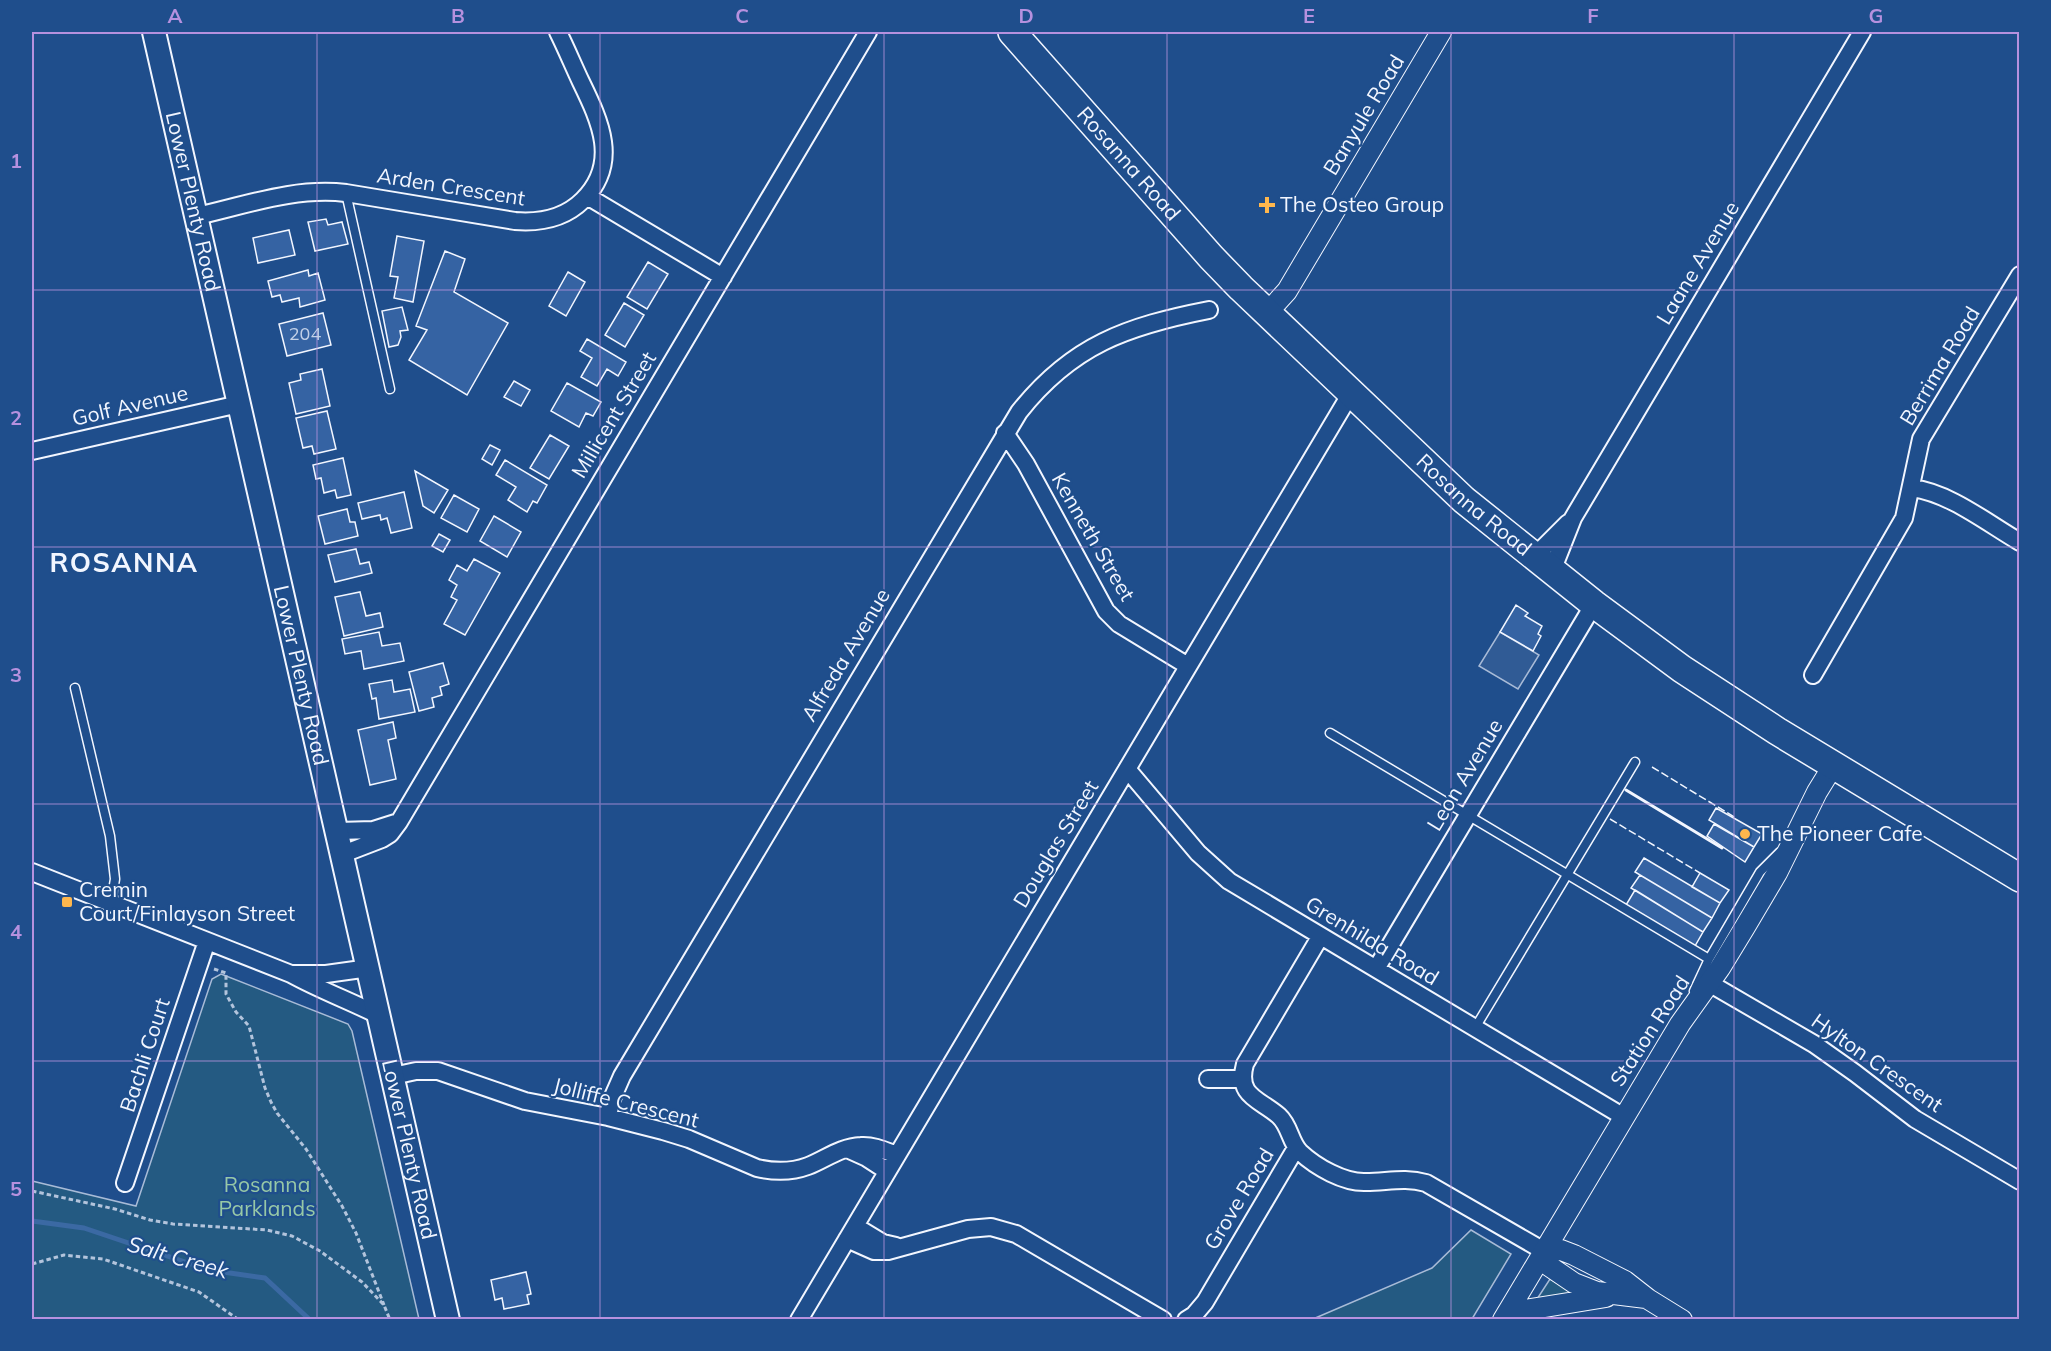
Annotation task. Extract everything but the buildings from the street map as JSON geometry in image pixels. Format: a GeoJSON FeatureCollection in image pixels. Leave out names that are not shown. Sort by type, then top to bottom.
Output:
{"type":"FeatureCollection","features":[{"type":"Feature","properties":{"kind":"highway","name":"Rosanna Road"},"geometry":{"type":"LineString","coordinates":[[1012,32],[1211,257],[1464,500],[1594,604],[1682,669],[1833,766],[2019,878]]}},
{"type":"Feature","properties":{"kind":"main road","name":"Lower Plenty Road"},"geometry":{"type":"LineString","coordinates":[[154,32],[448,1320]]}},
{"type":"Feature","properties":{"kind":"street","name":"Arden Crescent"},"geometry":{"type":"LineString","coordinates":[[197,216],[289,195],[322,191],[528,222],[554,218],[566,213],[587,196],[599,176],[603,163],[603,139],[594,108],[558,32]]}},
{"type":"Feature","properties":{"kind":"street","name":"Millicent Street"},"geometry":{"type":"LineString","coordinates":[[343,854],[382,839],[390,834],[399,822],[868,32]]}},
{"type":"Feature","properties":{"kind":"street","name":"Banyule Road"},"geometry":{"type":"LineString","coordinates":[[1268,313],[1287,291],[1442,32]]}},
{"type":"Feature","properties":{"kind":"street","name":"Laane Avenue"},"geometry":{"type":"LineString","coordinates":[[1543,564],[1573,518],[1862,32]]}},
{"type":"Feature","properties":{"kind":"street"},"geometry":{"type":"LineString","coordinates":[[587,196],[723,277]]}},
{"type":"Feature","properties":{"kind":"street","name":"Berrima Road"},"geometry":{"type":"LineString","coordinates":[[1813,675],[1904,518],[1921,439],[2019,275]]}},
{"type":"Feature","properties":{"kind":"street","name":"Alfreda Avenue"},"geometry":{"type":"LineString","coordinates":[[608,1117],[611,1101],[622,1076],[1005,433],[1032,395],[1065,364],[1108,339],[1150,323],[1209,310]]}},
{"type":"Feature","properties":{"kind":"street","name":"Douglas Street"},"geometry":{"type":"LineString","coordinates":[[800,1320],[1351,393]]}},
{"type":"Feature","properties":{"kind":"street","name":"Golf Avenue"},"geometry":{"type":"LineString","coordinates":[[32,451],[239,404]]}},
{"type":"Feature","properties":{"kind":"street","name":"Kenneth Street"},"geometry":{"type":"LineString","coordinates":[[1005,433],[1026,464],[1106,611],[1119,624],[1188,666]]}},
{"type":"Feature","properties":{"kind":"street"},"geometry":{"type":"LineString","coordinates":[[1912,488],[1928,490],[1943,497],[2019,542]]}},
{"type":"Feature","properties":{"kind":"street","name":"Leon Avenue"},"geometry":{"type":"LineString","coordinates":[[1376,969],[1594,604]]}},
{"type":"Feature","properties":{"kind":"street","name":"Station Road"},"geometry":{"type":"LineString","coordinates":[[1505,1316],[1705,980],[1720,968],[1766,891],[1817,792],[1833,766]]}},
{"type":"Feature","properties":{"kind":"street","name":"Grenhilda Road"},"geometry":{"type":"LineString","coordinates":[[1127,769],[1212,868],[1228,881],[1624,1117]]}},
{"type":"Feature","properties":{"kind":"street"},"geometry":{"type":"LineString","coordinates":[[338,831],[373,830],[399,822]]}},
{"type":"Feature","properties":{"kind":"street"},"geometry":{"type":"LineString","coordinates":[[32,872],[291,974],[380,1016]]}},
{"type":"Feature","properties":{"kind":"street"},"geometry":{"type":"LineString","coordinates":[[1296,1148],[1281,1118],[1252,1099],[1243,1078],[1243,1071],[1320,937]]}},
{"type":"Feature","properties":{"kind":"street","name":"Bachli Court"},"geometry":{"type":"LineString","coordinates":[[126,1183],[207,941]]}},
{"type":"Feature","properties":{"kind":"street"},"geometry":{"type":"LineString","coordinates":[[291,974],[326,974],[369,968]]}},
{"type":"Feature","properties":{"kind":"street","name":"Hylton Crescent"},"geometry":{"type":"LineString","coordinates":[[1705,980],[1814,1044],[1915,1119],[2019,1181]]}},
{"type":"Feature","properties":{"kind":"street","name":"Jolliffe Crescent"},"geometry":{"type":"LineString","coordinates":[[393,1076],[417,1071],[438,1071],[525,1101],[608,1117],[689,1139],[757,1168],[767,1170],[796,1170],[838,1151],[864,1146],[897,1155]]}},
{"type":"Feature","properties":{"kind":"street"},"geometry":{"type":"LineString","coordinates":[[1208,1079],[1243,1078]]}},
{"type":"Feature","properties":{"kind":"street","name":"Grove Road"},"geometry":{"type":"LineString","coordinates":[[1186,1320],[1194,1315],[1205,1302],[1296,1148],[1314,1162],[1348,1180],[1366,1182],[1407,1179],[1426,1183],[1544,1251],[1556,1249],[1570,1253],[1626,1281],[1648,1299],[1682,1320]]}},
{"type":"Feature","properties":{"kind":"street"},"geometry":{"type":"LineString","coordinates":[[846,1149],[867,1158],[887,1171]]}},
{"type":"Feature","properties":{"kind":"street"},"geometry":{"type":"LineString","coordinates":[[851,1232],[900,1247],[968,1229],[999,1228],[1027,1239],[1163,1320]]}},
{"type":"Feature","properties":{"kind":"street","name":"Grove Road"},"geometry":{"type":"LineString","coordinates":[[1544,1251],[1547,1263],[1561,1275],[1589,1289],[1648,1299]]}},
{"type":"Feature","properties":{"kind":"street"},"geometry":{"type":"LineString","coordinates":[[1505,1316],[1618,1295]]}},
{"type":"Feature","properties":{"kind":"lane"},"geometry":{"type":"LineString","coordinates":[[346,193],[390,389]]}},
{"type":"Feature","properties":{"kind":"lane"},"geometry":{"type":"LineString","coordinates":[[75,688],[110,836],[115,879],[111,903]]}},
{"type":"Feature","properties":{"kind":"lane"},"geometry":{"type":"LineString","coordinates":[[1330,733],[1709,959]]}},
{"type":"Feature","properties":{"kind":"lane"},"geometry":{"type":"LineString","coordinates":[[1475,1028],[1635,762]]}},
{"type":"Feature","properties":{"kind":"lane"},"geometry":{"type":"LineString","coordinates":[[1705,980],[1709,959],[1760,872],[1797,834]]}},
{"type":"Feature","properties":{"kind":"path"},"geometry":{"type":"LineString","coordinates":[[226,973],[226,994],[236,1012],[249,1026],[265,1088],[271,1102],[306,1149],[342,1206],[356,1233],[390,1320]]}},
{"type":"Feature","properties":{"kind":"path"},"geometry":{"type":"LineString","coordinates":[[32,1191],[173,1224],[267,1230],[292,1236],[305,1241],[340,1264],[363,1282],[384,1305]]}},
{"type":"Feature","properties":{"kind":"path"},"geometry":{"type":"LineString","coordinates":[[32,1264],[64,1255],[103,1259],[199,1292],[239,1320]]}},
{"type":"Feature","properties":{"kind":"green space","name":"Rosanna Parklands"},"geometry":{"type":"Polygon","coordinates":[[[221,974],[348,1024],[352,1031],[419,1319],[32,1319],[32,1181],[136,1206],[212,979],[221,974]]]}},
{"type":"Feature","properties":{"kind":"green space"},"geometry":{"type":"Polygon","coordinates":[[[1471,1230],[1511,1254],[1472,1319],[1313,1319],[1432,1268],[1471,1230]]]}},
{"type":"Feature","properties":{"kind":"green space"},"geometry":{"type":"Polygon","coordinates":[[[1550,1279],[1576,1294],[1537,1299],[1550,1279]]]}},
{"type":"Feature","properties":{"kind":"shaded area"},"geometry":{"type":"Polygon","coordinates":[[[1500,632],[1539,655],[1518,689],[1479,666],[1500,632]]]}},
{"type":"Feature","properties":{"kind":"waterway","name":"Salt Creek"},"geometry":{"type":"LineString","coordinates":[[32,1221],[84,1228],[209,1270],[265,1278],[310,1320]]}},
{"type":"Feature","properties":{"kind":"fence"},"geometry":{"type":"LineString","coordinates":[[1652,767],[1736,818]]}},
{"type":"Feature","properties":{"kind":"fence"},"geometry":{"type":"LineString","coordinates":[[1610,819],[1700,873]]}},
{"type":"Feature","properties":{"kind":"wall"},"geometry":{"type":"LineString","coordinates":[[1626,790],[1722,848]]}},
{"type":"Feature","properties":{"kind":"place","name":"The Osteo Group"},"geometry":{"type":"Point","coordinates":[1267,205]}},
{"type":"Feature","properties":{"kind":"place","name":"The Pioneer Cafe"},"geometry":{"type":"Point","coordinates":[1745,834]}},
{"type":"Feature","properties":{"kind":"place","name":"Cremin Court/Finlayson Street"},"geometry":{"type":"Point","coordinates":[67,902]}},
{"type":"Feature","properties":{"kind":"district","name":"ROSANNA"},"geometry":{"type":"Point","coordinates":[124,563]}}]}
